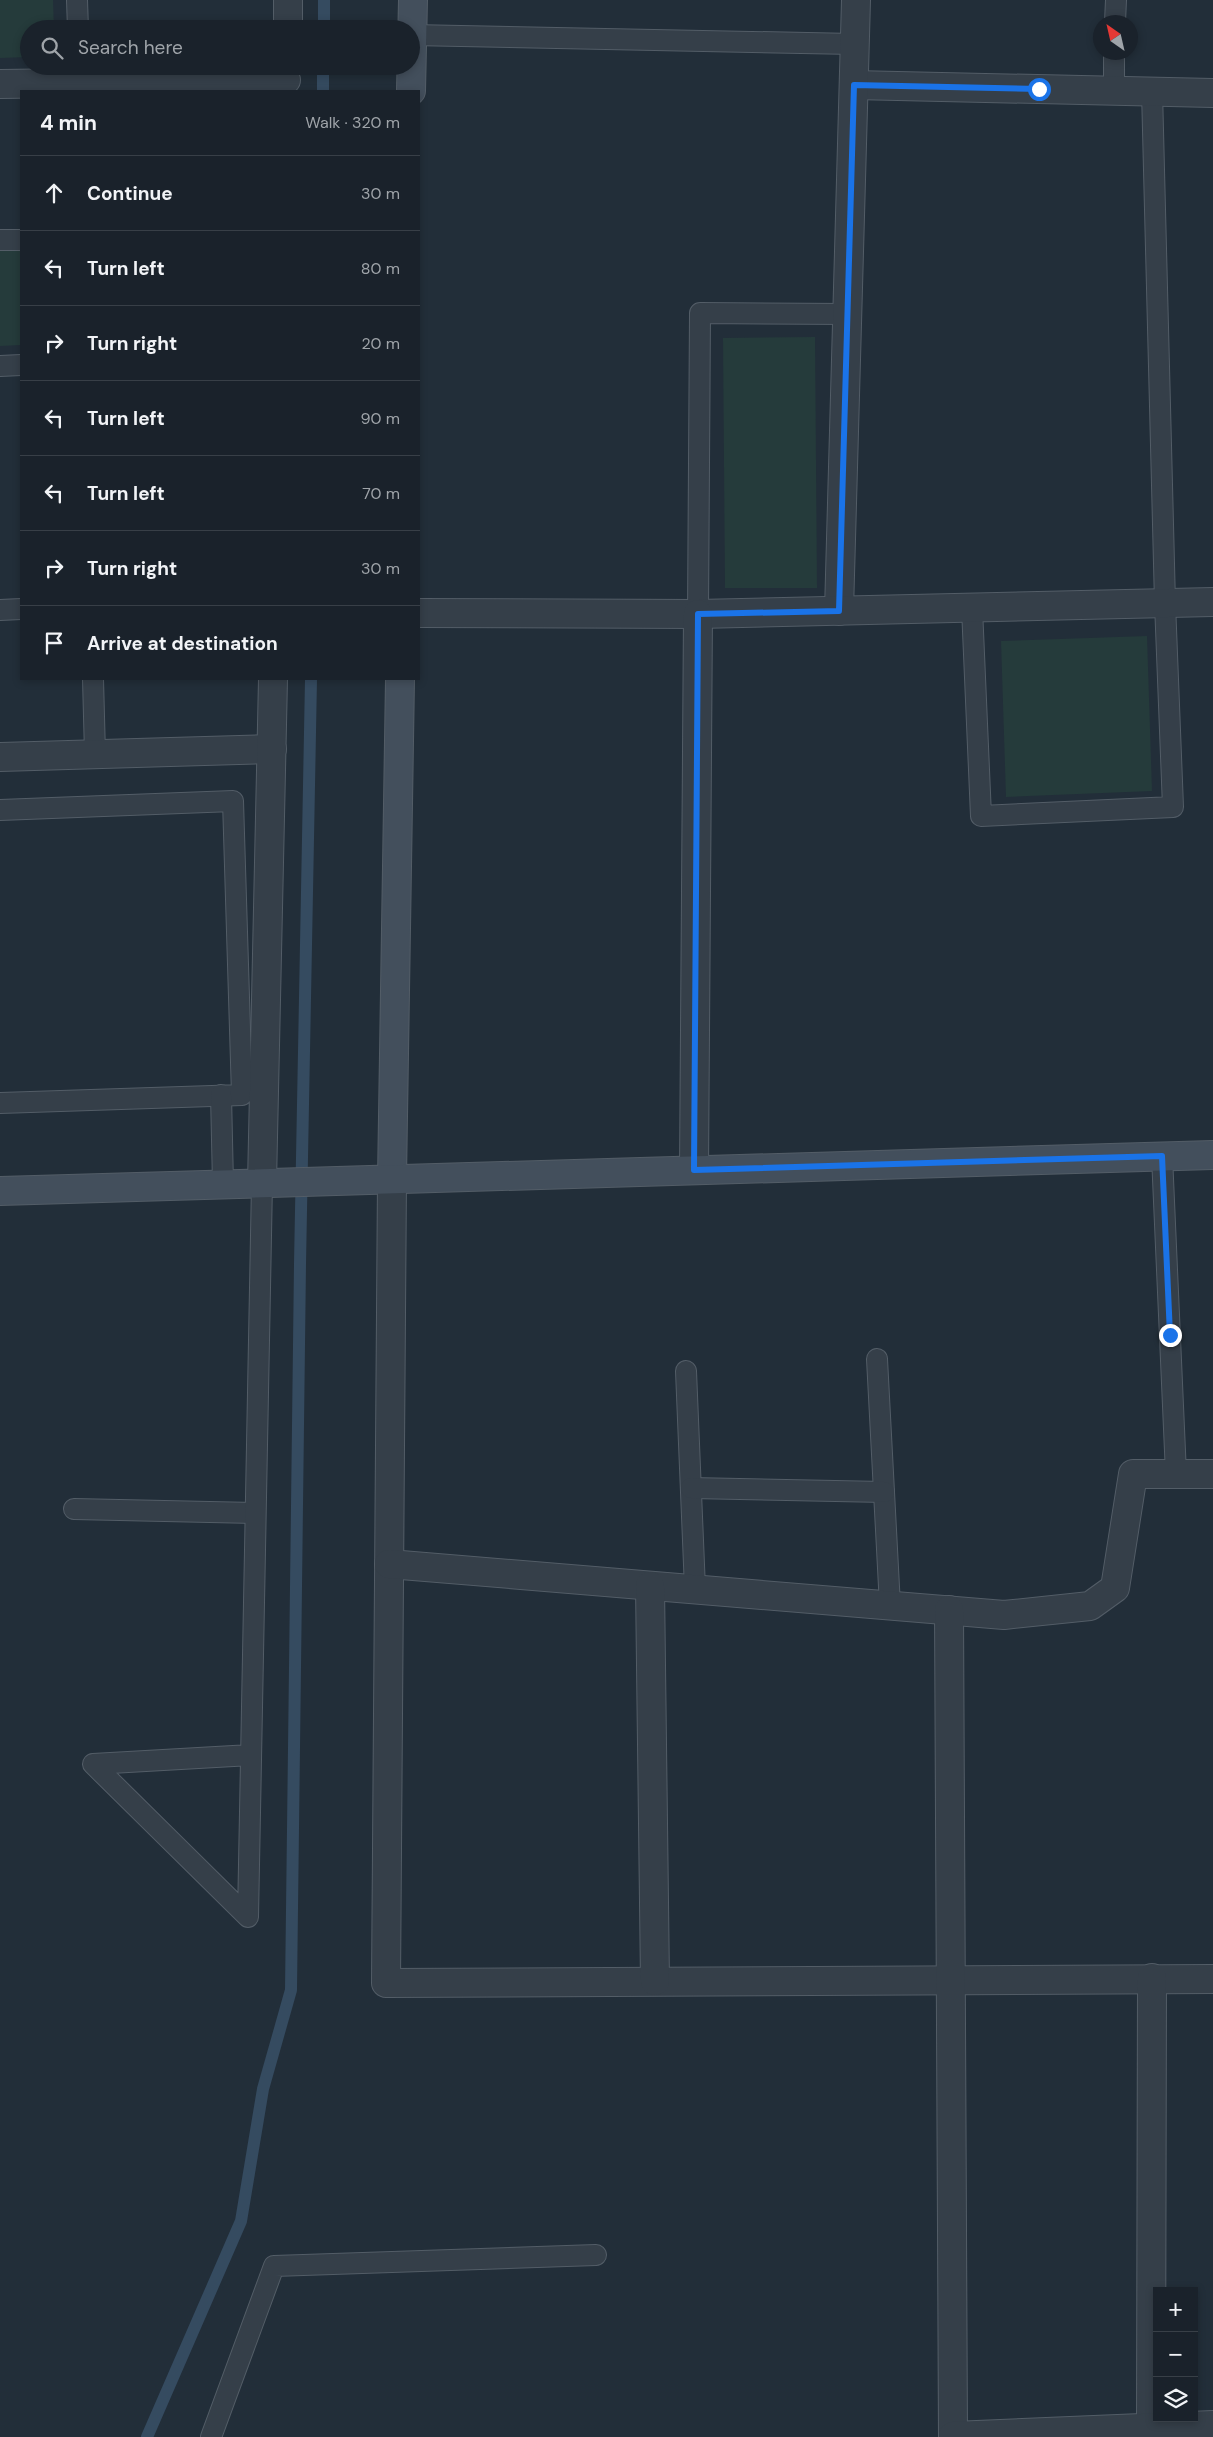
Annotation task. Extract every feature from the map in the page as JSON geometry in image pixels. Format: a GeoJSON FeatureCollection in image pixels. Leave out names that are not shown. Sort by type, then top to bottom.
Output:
{"type":"FeatureCollection","features":[{"type":"Feature","properties":{"kind":"street"},"geometry":{"type":"LineString","coordinates":[[288,0],[288,20]]}},
{"type":"Feature","properties":{"kind":"street"},"geometry":{"type":"LineString","coordinates":[[412,20],[413,0]]}},
{"type":"Feature","properties":{"kind":"street"},"geometry":{"type":"LineString","coordinates":[[839,611],[856,0]]}},
{"type":"Feature","properties":{"kind":"street"},"geometry":{"type":"LineString","coordinates":[[0,84],[80,75],[286,79]]}},
{"type":"Feature","properties":{"kind":"street"},"geometry":{"type":"LineString","coordinates":[[411,75],[411,90]]}},
{"type":"Feature","properties":{"kind":"street"},"geometry":{"type":"LineString","coordinates":[[854,85],[1213,92]]}},
{"type":"Feature","properties":{"kind":"street"},"geometry":{"type":"LineString","coordinates":[[420,614],[698,614],[1213,602]]}},
{"type":"Feature","properties":{"kind":"street"},"geometry":{"type":"LineString","coordinates":[[694,1170],[698,614]]}},
{"type":"Feature","properties":{"kind":"street"},"geometry":{"type":"LineString","coordinates":[[272,1183],[273,680]]}},
{"type":"Feature","properties":{"kind":"street"},"geometry":{"type":"LineString","coordinates":[[400,680],[392,1179],[386,1982],[1213,1978]]}},
{"type":"Feature","properties":{"kind":"street"},"geometry":{"type":"LineString","coordinates":[[0,757],[272,749]]}},
{"type":"Feature","properties":{"kind":"street"},"geometry":{"type":"LineString","coordinates":[[0,1191],[1213,1154]]}},
{"type":"Feature","properties":{"kind":"street"},"geometry":{"type":"LineString","coordinates":[[389,1564],[1004,1615],[1090,1606],[1116,1588],[1133,1474],[1213,1474]]}},
{"type":"Feature","properties":{"kind":"street"},"geometry":{"type":"LineString","coordinates":[[650,1586],[655,1981]]}},
{"type":"Feature","properties":{"kind":"street"},"geometry":{"type":"LineString","coordinates":[[948,1610],[953,2437],[1213,2425]]}},
{"type":"Feature","properties":{"kind":"street"},"geometry":{"type":"LineString","coordinates":[[1151,2427],[1152,1978]]}},
{"type":"Feature","properties":{"kind":"lane"},"geometry":{"type":"LineString","coordinates":[[77,0],[78,20]]}},
{"type":"Feature","properties":{"kind":"lane"},"geometry":{"type":"LineString","coordinates":[[1115,15],[1116,0]]}},
{"type":"Feature","properties":{"kind":"lane"},"geometry":{"type":"LineString","coordinates":[[420,35],[854,44]]}},
{"type":"Feature","properties":{"kind":"lane"},"geometry":{"type":"LineString","coordinates":[[1114,60],[1114,91]]}},
{"type":"Feature","properties":{"kind":"lane"},"geometry":{"type":"LineString","coordinates":[[972,608],[981,816],[1173,807],[1165,603],[1152,91]]}},
{"type":"Feature","properties":{"kind":"lane"},"geometry":{"type":"LineString","coordinates":[[0,240],[20,240]]}},
{"type":"Feature","properties":{"kind":"lane"},"geometry":{"type":"LineString","coordinates":[[698,614],[700,313],[848,314]]}},
{"type":"Feature","properties":{"kind":"lane"},"geometry":{"type":"LineString","coordinates":[[0,366],[20,365]]}},
{"type":"Feature","properties":{"kind":"lane"},"geometry":{"type":"LineString","coordinates":[[0,610],[20,609]]}},
{"type":"Feature","properties":{"kind":"lane"},"geometry":{"type":"LineString","coordinates":[[94,680],[95,754]]}},
{"type":"Feature","properties":{"kind":"lane"},"geometry":{"type":"LineString","coordinates":[[0,810],[232,801],[242,1095],[0,1103]]}},
{"type":"Feature","properties":{"kind":"lane"},"geometry":{"type":"LineString","coordinates":[[221,1095],[223,1184]]}},
{"type":"Feature","properties":{"kind":"lane"},"geometry":{"type":"LineString","coordinates":[[1162,1156],[1176,1474]]}},
{"type":"Feature","properties":{"kind":"lane"},"geometry":{"type":"LineString","coordinates":[[251,1754],[93,1764],[248,1917],[256,1512],[272,1183]]}},
{"type":"Feature","properties":{"kind":"lane"},"geometry":{"type":"LineString","coordinates":[[877,1359],[890,1606]]}},
{"type":"Feature","properties":{"kind":"lane"},"geometry":{"type":"LineString","coordinates":[[686,1371],[694,1589]]}},
{"type":"Feature","properties":{"kind":"lane"},"geometry":{"type":"LineString","coordinates":[[691,1488],[884,1492]]}},
{"type":"Feature","properties":{"kind":"lane"},"geometry":{"type":"LineString","coordinates":[[74,1509],[256,1512]]}},
{"type":"Feature","properties":{"kind":"lane"},"geometry":{"type":"LineString","coordinates":[[212,2437],[274,2266],[596,2255]]}},
{"type":"Feature","properties":{"kind":"green space"},"geometry":{"type":"Polygon","coordinates":[[[0,0],[53,0],[54,20],[20,20],[20,57],[0,58],[0,0]]]}},
{"type":"Feature","properties":{"kind":"green space"},"geometry":{"type":"Polygon","coordinates":[[[20,248],[20,345],[0,346],[0,249],[20,248]]]}},
{"type":"Feature","properties":{"kind":"green space"},"geometry":{"type":"Polygon","coordinates":[[[815,337],[817,588],[725,588],[723,338],[815,337]]]}},
{"type":"Feature","properties":{"kind":"green space"},"geometry":{"type":"Polygon","coordinates":[[[1147,636],[1152,791],[1006,797],[1001,641],[1147,636]]]}},
{"type":"Feature","properties":{"kind":"waterway"},"geometry":{"type":"LineString","coordinates":[[324,0],[324,20]]}},
{"type":"Feature","properties":{"kind":"waterway"},"geometry":{"type":"LineString","coordinates":[[323,75],[323,90]]}},
{"type":"Feature","properties":{"kind":"waterway"},"geometry":{"type":"LineString","coordinates":[[147,2437],[241,2221],[263,2089],[291,1990],[300,1264],[311,680]]}},
{"type":"Feature","properties":{"kind":"route"},"geometry":{"type":"LineString","coordinates":[[1039,89],[854,85],[839,611],[698,614],[694,1170],[1162,1156],[1170,1335]]}}]}
